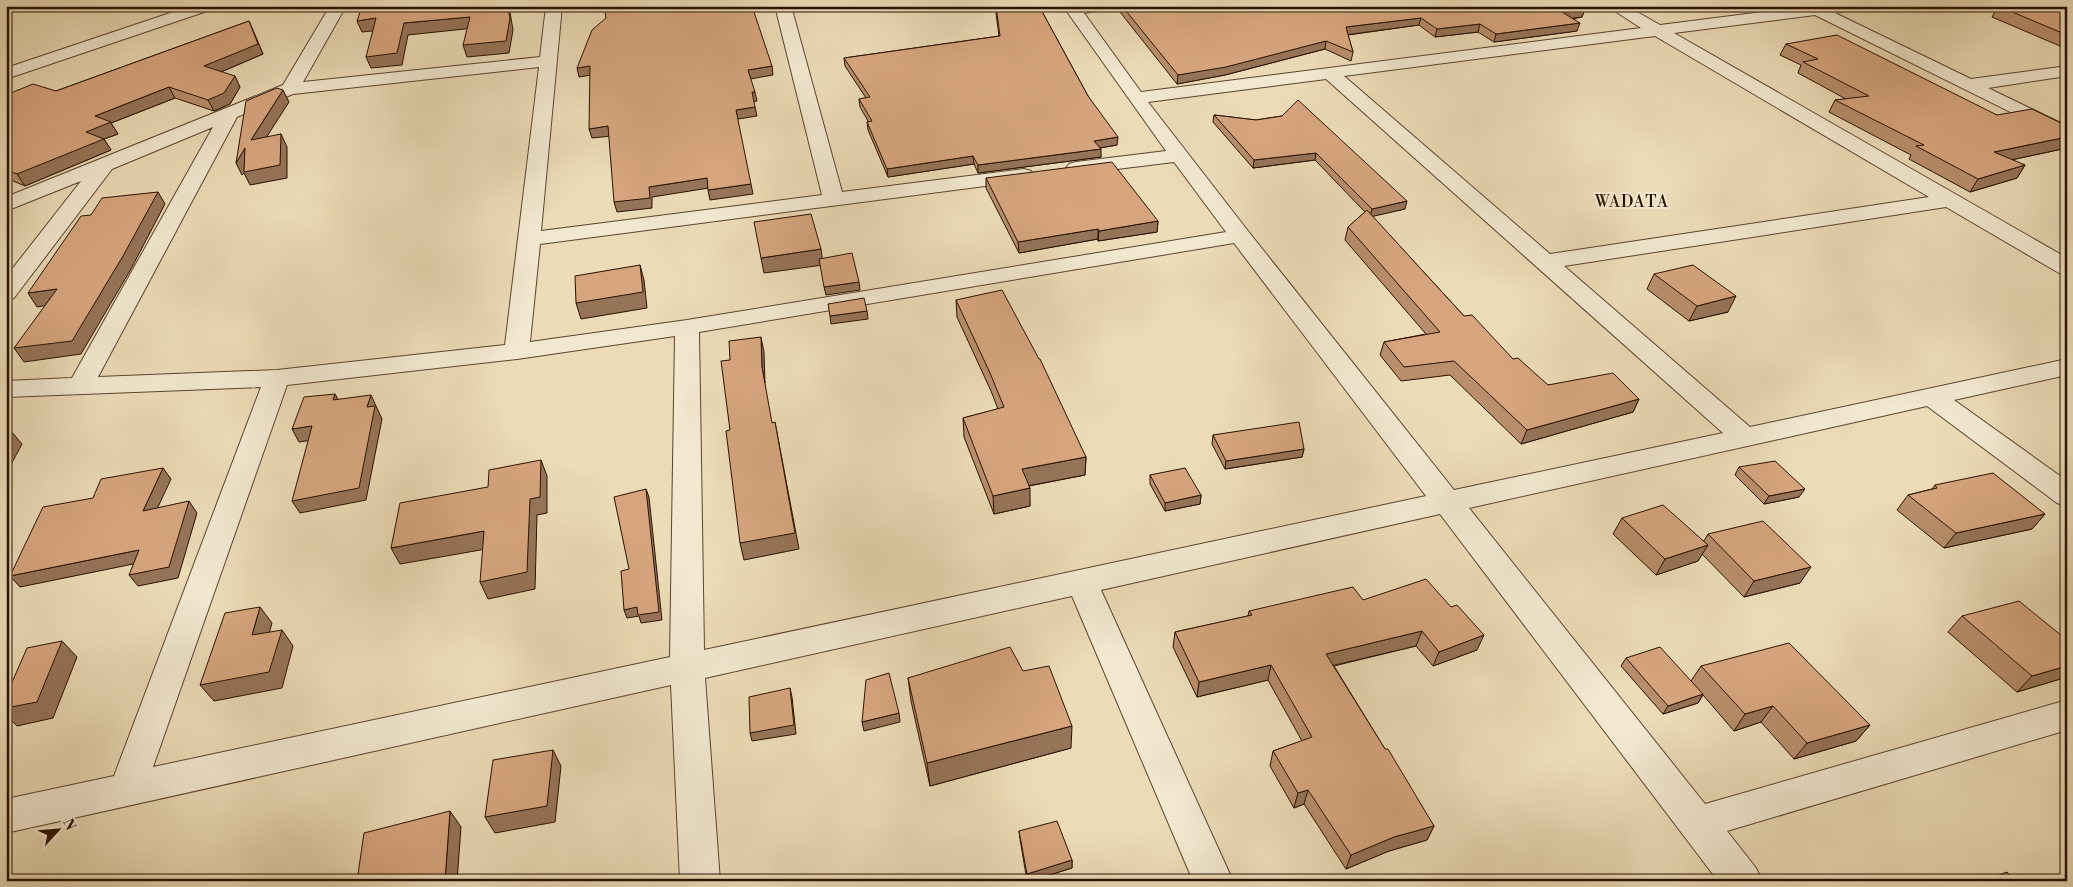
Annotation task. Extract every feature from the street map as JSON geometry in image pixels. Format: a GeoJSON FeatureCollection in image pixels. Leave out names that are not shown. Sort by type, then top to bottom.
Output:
{"type":"FeatureCollection","features":[{"type":"Feature","properties":{"kind":"street"},"geometry":{"type":"LineString","coordinates":[[6,74],[207,6]]}},
{"type":"Feature","properties":{"kind":"street"},"geometry":{"type":"LineString","coordinates":[[290,89],[338,6]]}},
{"type":"Feature","properties":{"kind":"street"},"geometry":{"type":"LineString","coordinates":[[517,351],[554,6]]}},
{"type":"Feature","properties":{"kind":"street"},"geometry":{"type":"LineString","coordinates":[[783,6],[834,200]]}},
{"type":"Feature","properties":{"kind":"street"},"geometry":{"type":"LineString","coordinates":[[1072,8],[1103,6]]}},
{"type":"Feature","properties":{"kind":"street"},"geometry":{"type":"LineString","coordinates":[[1615,6],[2067,268]]}},
{"type":"Feature","properties":{"kind":"street"},"geometry":{"type":"LineString","coordinates":[[1136,98],[1849,6]]}},
{"type":"Feature","properties":{"kind":"street"},"geometry":{"type":"LineString","coordinates":[[1072,8],[1136,98],[1240,236],[1742,881]]}},
{"type":"Feature","properties":{"kind":"street"},"geometry":{"type":"LineString","coordinates":[[1817,10],[2067,134]]}},
{"type":"Feature","properties":{"kind":"street"},"geometry":{"type":"LineString","coordinates":[[6,205],[290,89],[548,61]]}},
{"type":"Feature","properties":{"kind":"street"},"geometry":{"type":"LineString","coordinates":[[1969,85],[2067,70]]}},
{"type":"Feature","properties":{"kind":"street"},"geometry":{"type":"LineString","coordinates":[[1330,73],[1745,438]]}},
{"type":"Feature","properties":{"kind":"street"},"geometry":{"type":"LineString","coordinates":[[81,385],[229,115]]}},
{"type":"Feature","properties":{"kind":"street"},"geometry":{"type":"LineString","coordinates":[[529,239],[1179,154]]}},
{"type":"Feature","properties":{"kind":"street"},"geometry":{"type":"LineString","coordinates":[[6,293],[104,165]]}},
{"type":"Feature","properties":{"kind":"street"},"geometry":{"type":"LineString","coordinates":[[1544,262],[1949,200]]}},
{"type":"Feature","properties":{"kind":"street"},"geometry":{"type":"LineString","coordinates":[[6,389],[278,378],[517,351],[687,327],[1240,236]]}},
{"type":"Feature","properties":{"kind":"street"},"geometry":{"type":"LineString","coordinates":[[687,327],[687,668],[700,881]]}},
{"type":"Feature","properties":{"kind":"street"},"geometry":{"type":"LineString","coordinates":[[6,816],[2067,367]]}},
{"type":"Feature","properties":{"kind":"street"},"geometry":{"type":"LineString","coordinates":[[127,790],[278,378]]}},
{"type":"Feature","properties":{"kind":"street"},"geometry":{"type":"LineString","coordinates":[[1932,396],[2067,496]]}},
{"type":"Feature","properties":{"kind":"street"},"geometry":{"type":"LineString","coordinates":[[1082,582],[1214,881]]}},
{"type":"Feature","properties":{"kind":"street"},"geometry":{"type":"LineString","coordinates":[[1697,823],[2067,715]]}},
{"type":"Feature","properties":{"kind":"building"},"geometry":{"type":"Polygon","coordinates":[[[362,6],[507,6],[510,18],[506,41],[463,45],[470,17],[404,23],[397,53],[366,57],[376,18],[357,21],[362,6]]]}},
{"type":"Feature","properties":{"kind":"building"},"geometry":{"type":"Polygon","coordinates":[[[604,6],[752,6],[772,66],[748,70],[755,92],[752,92],[755,107],[736,110],[751,184],[708,190],[707,178],[649,187],[650,198],[614,202],[608,126],[589,129],[590,66],[577,68],[592,30],[606,18],[604,6]]]}},
{"type":"Feature","properties":{"kind":"building"},"geometry":{"type":"Polygon","coordinates":[[[996,6],[1039,6],[1088,96],[1118,137],[1094,141],[1101,149],[978,165],[973,156],[887,169],[867,122],[872,121],[859,99],[870,97],[844,58],[1000,36],[996,6]]]}},
{"type":"Feature","properties":{"kind":"building"},"geometry":{"type":"Polygon","coordinates":[[[1122,6],[1579,6],[1585,10],[1562,12],[1580,23],[1496,34],[1480,24],[1437,29],[1421,18],[1346,27],[1353,52],[1326,41],[1226,67],[1178,75],[1122,6]]]}},
{"type":"Feature","properties":{"kind":"building"},"geometry":{"type":"Polygon","coordinates":[[[1998,6],[2067,6],[2067,35],[1998,6]]]}},
{"type":"Feature","properties":{"kind":"building"},"geometry":{"type":"Polygon","coordinates":[[[249,21],[258,44],[204,66],[235,76],[224,93],[208,100],[169,87],[95,116],[111,122],[86,132],[104,139],[17,174],[6,170],[6,95],[33,84],[56,91],[249,21]]]}},
{"type":"Feature","properties":{"kind":"building"},"geometry":{"type":"Polygon","coordinates":[[[1837,35],[1997,115],[2032,109],[2067,126],[2067,137],[1994,152],[2025,165],[1978,179],[1916,146],[1924,145],[1835,100],[1869,96],[1803,62],[1818,59],[1786,44],[1837,35]]]}},
{"type":"Feature","properties":{"kind":"building"},"geometry":{"type":"Polygon","coordinates":[[[277,88],[283,90],[251,140],[281,134],[280,165],[244,172],[245,148],[236,163],[246,101],[277,88]]]}},
{"type":"Feature","properties":{"kind":"building"},"geometry":{"type":"Polygon","coordinates":[[[1298,100],[1407,201],[1372,209],[1316,153],[1254,160],[1214,115],[1256,120],[1282,116],[1298,100]]]}},
{"type":"Feature","properties":{"kind":"building"},"geometry":{"type":"Polygon","coordinates":[[[1112,162],[1158,221],[1018,242],[986,178],[1112,162]]]}},
{"type":"Feature","properties":{"kind":"building"},"geometry":{"type":"Polygon","coordinates":[[[158,192],[123,256],[72,341],[14,348],[57,289],[28,293],[81,216],[91,215],[102,198],[158,192]]]}},
{"type":"Feature","properties":{"kind":"building"},"geometry":{"type":"Polygon","coordinates":[[[1367,210],[1464,316],[1472,315],[1513,359],[1518,358],[1548,385],[1613,373],[1639,399],[1527,430],[1454,361],[1404,367],[1384,342],[1440,332],[1348,227],[1367,210]]]}},
{"type":"Feature","properties":{"kind":"building"},"geometry":{"type":"Polygon","coordinates":[[[811,214],[821,249],[761,258],[754,222],[811,214]]]}},
{"type":"Feature","properties":{"kind":"building"},"geometry":{"type":"Polygon","coordinates":[[[852,253],[859,282],[824,287],[819,259],[852,253]]]}},
{"type":"Feature","properties":{"kind":"building"},"geometry":{"type":"Polygon","coordinates":[[[640,265],[643,292],[576,303],[575,276],[640,265]]]}},
{"type":"Feature","properties":{"kind":"building"},"geometry":{"type":"Polygon","coordinates":[[[1693,265],[1736,296],[1697,306],[1654,274],[1693,265]]]}},
{"type":"Feature","properties":{"kind":"building"},"geometry":{"type":"Polygon","coordinates":[[[1002,290],[1040,359],[1086,457],[1022,469],[1030,488],[993,496],[963,418],[1004,407],[956,300],[1002,290]]]}},
{"type":"Feature","properties":{"kind":"building"},"geometry":{"type":"Polygon","coordinates":[[[864,298],[867,311],[830,316],[828,304],[864,298]]]}},
{"type":"Feature","properties":{"kind":"building"},"geometry":{"type":"Polygon","coordinates":[[[761,337],[762,367],[772,423],[775,422],[795,533],[740,543],[726,431],[730,430],[721,361],[730,360],[729,341],[761,337]]]}},
{"type":"Feature","properties":{"kind":"building"},"geometry":{"type":"Polygon","coordinates":[[[335,394],[333,400],[371,395],[367,407],[375,406],[359,488],[292,501],[312,426],[292,429],[304,397],[335,394]]]}},
{"type":"Feature","properties":{"kind":"building"},"geometry":{"type":"Polygon","coordinates":[[[1299,422],[1304,449],[1226,461],[1213,435],[1299,422]]]}},
{"type":"Feature","properties":{"kind":"building"},"geometry":{"type":"Polygon","coordinates":[[[6,431],[11,431],[6,439],[6,431]]]}},
{"type":"Feature","properties":{"kind":"building"},"geometry":{"type":"Polygon","coordinates":[[[541,460],[540,497],[530,499],[527,572],[480,582],[484,531],[391,548],[400,503],[488,487],[489,470],[541,460]]]}},
{"type":"Feature","properties":{"kind":"building"},"geometry":{"type":"Polygon","coordinates":[[[1775,461],[1805,489],[1769,496],[1739,467],[1775,461]]]}},
{"type":"Feature","properties":{"kind":"building"},"geometry":{"type":"Polygon","coordinates":[[[163,468],[143,511],[189,501],[169,567],[129,575],[139,550],[10,576],[43,507],[93,498],[101,479],[163,468]]]}},
{"type":"Feature","properties":{"kind":"building"},"geometry":{"type":"Polygon","coordinates":[[[1185,468],[1201,495],[1165,503],[1150,475],[1185,468]]]}},
{"type":"Feature","properties":{"kind":"building"},"geometry":{"type":"Polygon","coordinates":[[[1993,473],[2045,514],[1956,533],[1908,495],[1937,488],[1935,485],[1993,473]]]}},
{"type":"Feature","properties":{"kind":"building"},"geometry":{"type":"Polygon","coordinates":[[[646,489],[659,612],[638,615],[637,607],[624,610],[621,571],[629,569],[614,497],[646,489]]]}},
{"type":"Feature","properties":{"kind":"building"},"geometry":{"type":"Polygon","coordinates":[[[1663,505],[1708,545],[1665,559],[1622,518],[1663,505]]]}},
{"type":"Feature","properties":{"kind":"building"},"geometry":{"type":"Polygon","coordinates":[[[1763,521],[1811,567],[1754,581],[1708,534],[1763,521]]]}},
{"type":"Feature","properties":{"kind":"building"},"geometry":{"type":"Polygon","coordinates":[[[1426,579],[1451,607],[1457,605],[1484,635],[1439,652],[1422,631],[1326,654],[1385,749],[1388,749],[1434,826],[1394,837],[1351,855],[1308,790],[1298,793],[1273,751],[1312,737],[1271,665],[1199,682],[1175,632],[1252,615],[1249,611],[1353,587],[1363,600],[1426,579]]]}},
{"type":"Feature","properties":{"kind":"building"},"geometry":{"type":"Polygon","coordinates":[[[2019,601],[2067,640],[2067,666],[2032,676],[1962,616],[2019,601]]]}},
{"type":"Feature","properties":{"kind":"building"},"geometry":{"type":"Polygon","coordinates":[[[260,607],[252,635],[282,630],[269,672],[200,685],[225,613],[260,607]]]}},
{"type":"Feature","properties":{"kind":"building"},"geometry":{"type":"Polygon","coordinates":[[[62,641],[37,702],[6,708],[6,696],[27,648],[62,641]]]}},
{"type":"Feature","properties":{"kind":"building"},"geometry":{"type":"Polygon","coordinates":[[[1789,643],[1870,725],[1807,743],[1773,706],[1745,714],[1701,666],[1789,643]]]}},
{"type":"Feature","properties":{"kind":"building"},"geometry":{"type":"Polygon","coordinates":[[[1010,647],[1023,671],[1049,666],[1072,726],[927,763],[908,678],[1010,647]]]}},
{"type":"Feature","properties":{"kind":"building"},"geometry":{"type":"Polygon","coordinates":[[[1660,647],[1703,694],[1668,706],[1626,658],[1660,647]]]}},
{"type":"Feature","properties":{"kind":"building"},"geometry":{"type":"Polygon","coordinates":[[[889,673],[899,713],[862,722],[866,680],[889,673]]]}},
{"type":"Feature","properties":{"kind":"building"},"geometry":{"type":"Polygon","coordinates":[[[790,688],[794,725],[750,733],[749,697],[790,688]]]}},
{"type":"Feature","properties":{"kind":"building"},"geometry":{"type":"Polygon","coordinates":[[[553,750],[547,806],[485,817],[493,760],[553,750]]]}},
{"type":"Feature","properties":{"kind":"building"},"geometry":{"type":"Polygon","coordinates":[[[450,811],[445,881],[357,881],[364,833],[450,811]]]}},
{"type":"Feature","properties":{"kind":"building"},"geometry":{"type":"Polygon","coordinates":[[[1057,821],[1072,860],[1027,874],[1019,831],[1057,821]]]}},
{"type":"Feature","properties":{"kind":"building"},"geometry":{"type":"Polygon","coordinates":[[[2007,872],[2015,881],[1983,881],[2007,872]]]}},
{"type":"Feature","properties":{"kind":"district","name":"WADATA"},"geometry":{"type":"Point","coordinates":[1632,202]}}]}
